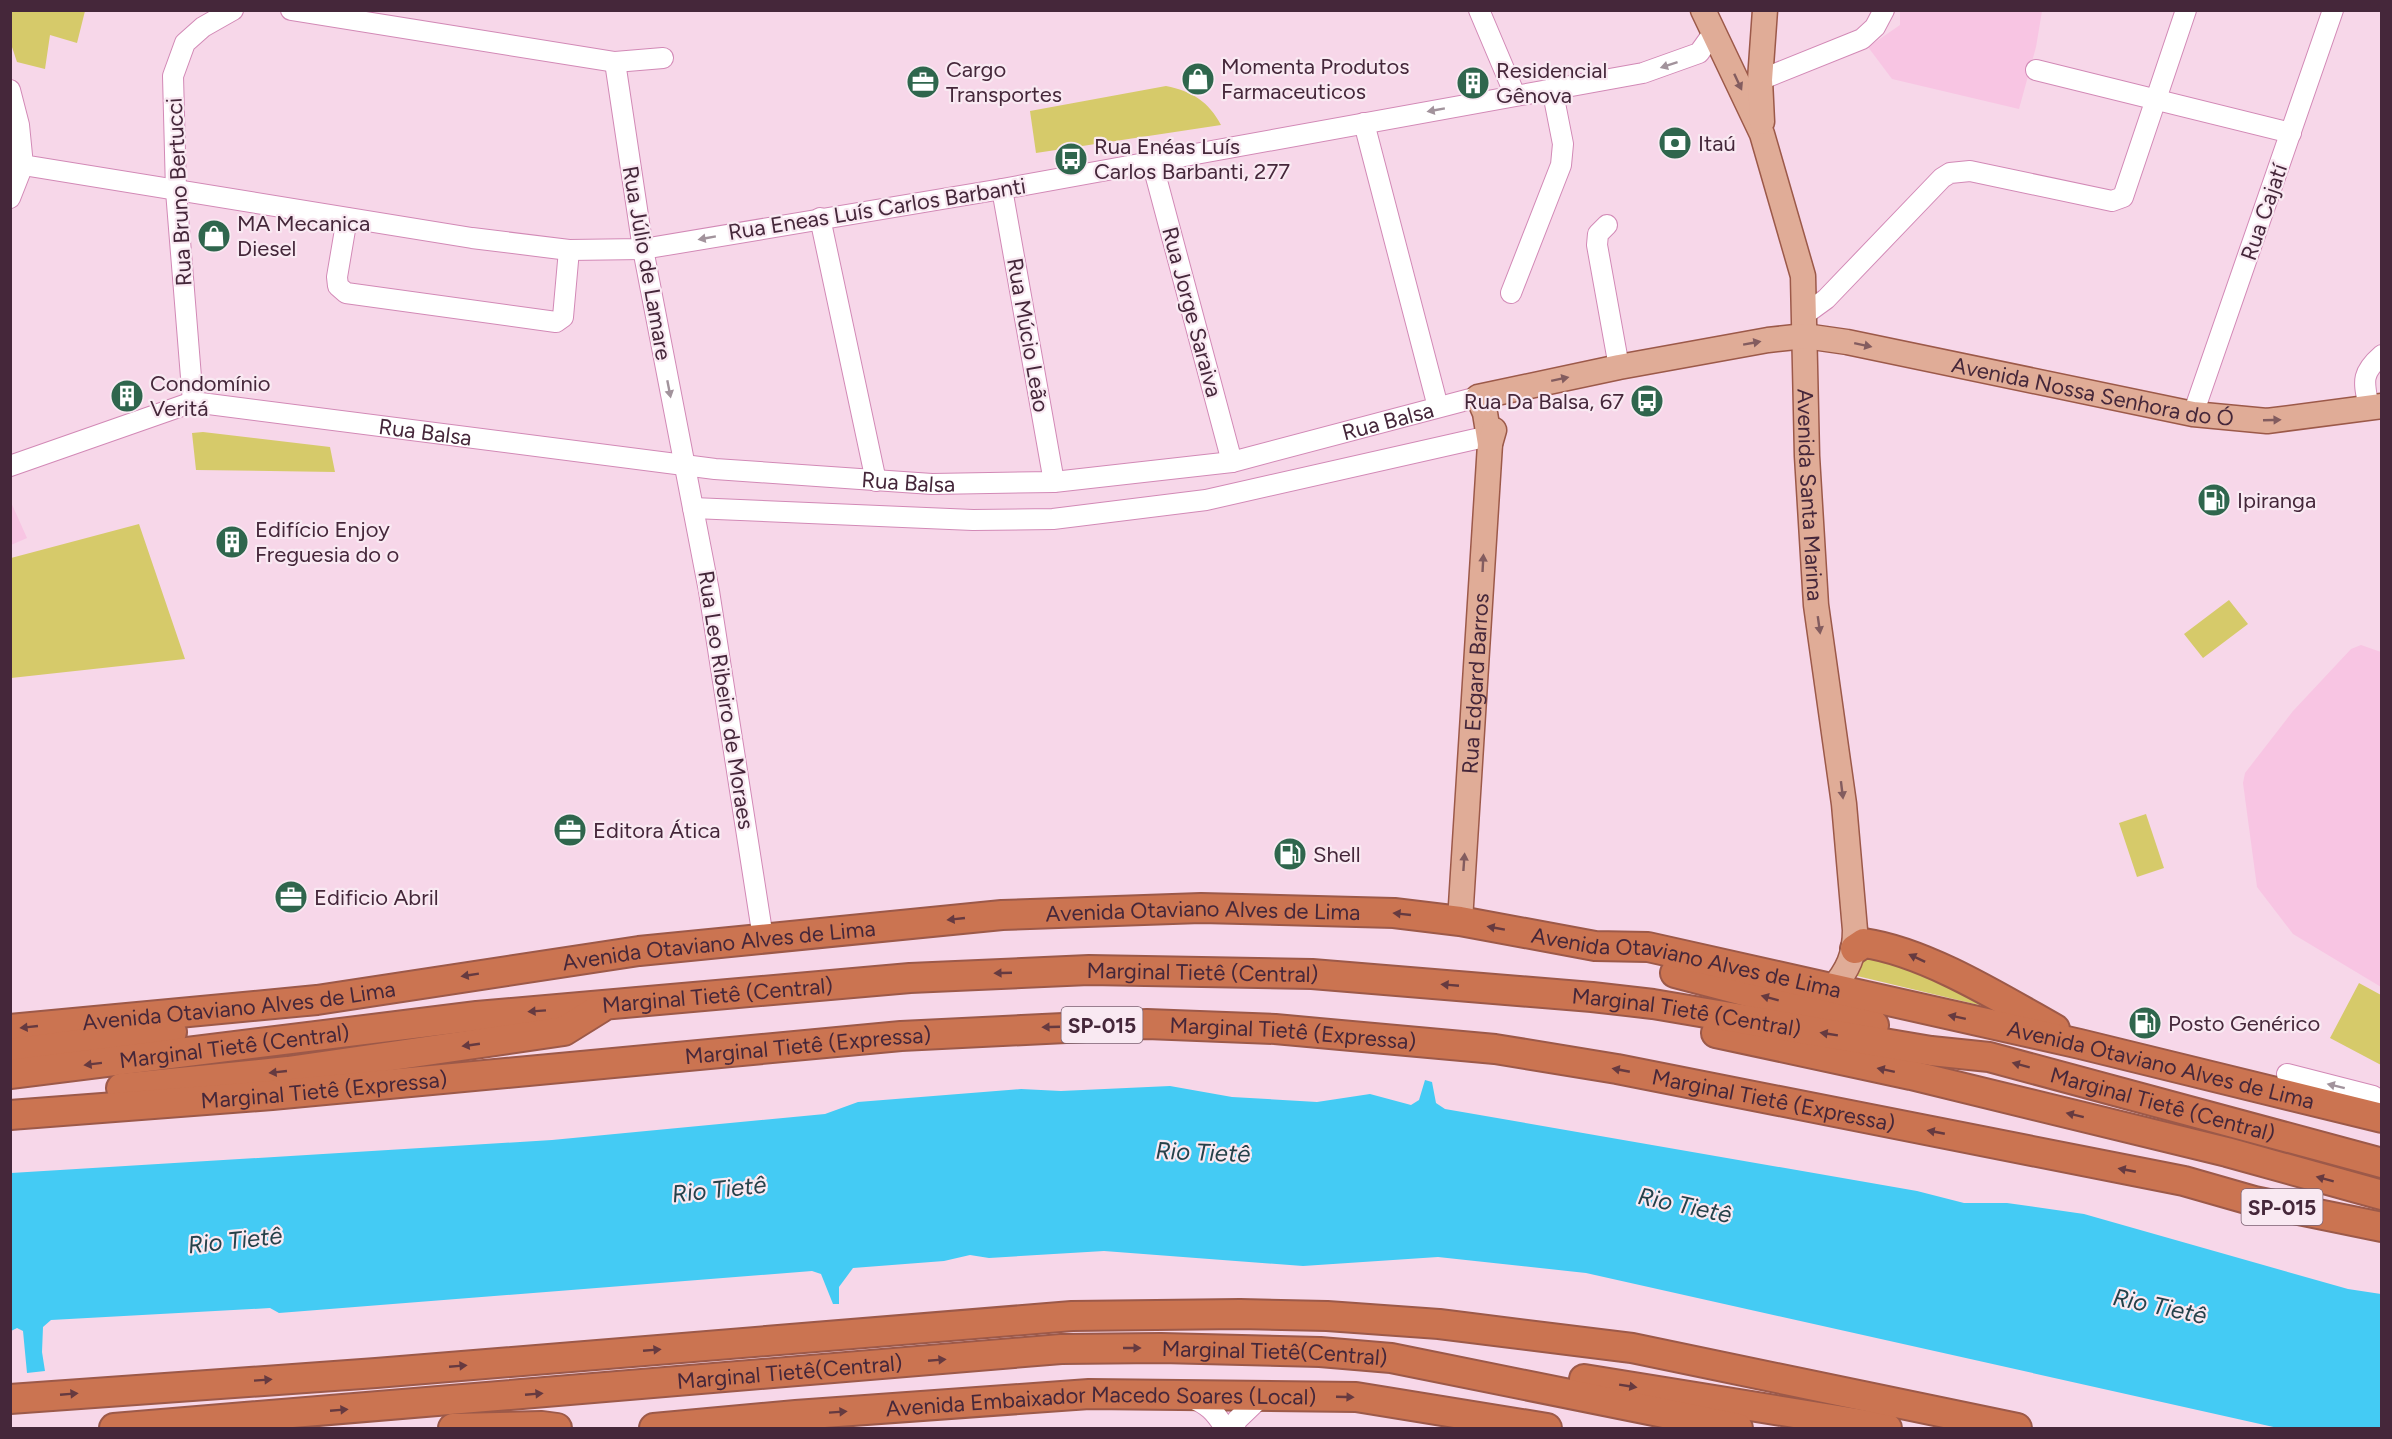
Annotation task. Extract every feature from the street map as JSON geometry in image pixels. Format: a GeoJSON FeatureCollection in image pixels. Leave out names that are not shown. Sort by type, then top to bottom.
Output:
{"type":"FeatureCollection","features":[{"type":"Feature","properties":{"kind":"highway","name":"Avenida Otaviano Alves de Lima"},"geometry":{"type":"LineString","coordinates":[[10,1029],[317,1000],[570,959],[1002,915],[1201,908],[1394,913],[1461,921],[1595,946],[1648,947],[2080,1044],[2382,1118]]}},
{"type":"Feature","properties":{"kind":"highway"},"geometry":{"type":"LineString","coordinates":[[1855,949],[1864,943],[1901,951],[1992,994],[2080,1044]]}},
{"type":"Feature","properties":{"kind":"highway"},"geometry":{"type":"LineString","coordinates":[[1595,946],[1642,964],[1989,1057]]}},
{"type":"Feature","properties":{"kind":"highway","name":"Marginal Tietê (Central)"},"geometry":{"type":"LineString","coordinates":[[10,1074],[477,1016],[910,978],[1089,970],[1312,974],[1508,989],[1653,1004],[1931,1051],[1989,1057],[2382,1163]]}},
{"type":"Feature","properties":{"kind":"highway"},"geometry":{"type":"LineString","coordinates":[[1508,989],[1911,1075],[2227,1152],[2382,1195]]}},
{"type":"Feature","properties":{"kind":"highway"},"geometry":{"type":"LineString","coordinates":[[10,1053],[256,1021],[317,1000]]}},
{"type":"Feature","properties":{"kind":"highway"},"geometry":{"type":"LineString","coordinates":[[14,1115],[55,1094],[288,1071],[564,1031],[606,1006]]}},
{"type":"Feature","properties":{"kind":"highway","name":"Marginal Tietê (Expressa)"},"geometry":{"type":"LineString","coordinates":[[14,1115],[272,1095],[901,1035],[1147,1024],[1275,1029],[1495,1049],[1617,1069],[2184,1181],[2254,1201],[2382,1227]]}},
{"type":"Feature","properties":{"kind":"highway","name":"SP-015"},"geometry":{"type":"LineString","coordinates":[[2184,1181],[2281,1192],[2382,1211]]}},
{"type":"Feature","properties":{"kind":"highway"},"geometry":{"type":"LineString","coordinates":[[10,1399],[388,1372],[1072,1316],[1240,1314],[1327,1316],[1439,1324],[1632,1348],[2017,1428]]}},
{"type":"Feature","properties":{"kind":"highway","name":"Marginal Tietê(Central)"},"geometry":{"type":"LineString","coordinates":[[114,1428],[1061,1349],[1161,1348],[1320,1352],[1391,1358],[1467,1374]]}},
{"type":"Feature","properties":{"kind":"highway"},"geometry":{"type":"LineString","coordinates":[[1467,1374],[1506,1367],[1887,1428]]}},
{"type":"Feature","properties":{"kind":"highway"},"geometry":{"type":"LineString","coordinates":[[1467,1374],[1738,1428]]}},
{"type":"Feature","properties":{"kind":"highway","name":"Avenida Embaixador Macedo Soares (Local)"},"geometry":{"type":"LineString","coordinates":[[654,1428],[797,1422],[1089,1394],[1264,1394],[1356,1397],[1547,1428]]}},
{"type":"Feature","properties":{"kind":"highway"},"geometry":{"type":"LineString","coordinates":[[208,1421],[238,1428]]}},
{"type":"Feature","properties":{"kind":"highway"},"geometry":{"type":"LineString","coordinates":[[453,1428],[542,1426],[557,1428]]}},
{"type":"Feature","properties":{"kind":"main road","name":"Avenida Santa Marina"},"geometry":{"type":"LineString","coordinates":[[1703,10],[1762,134],[1803,276],[1807,456],[1816,605],[1844,804],[1855,949],[1849,967],[1832,989]]}},
{"type":"Feature","properties":{"kind":"main road"},"geometry":{"type":"LineString","coordinates":[[1762,134],[1760,80],[1765,10]]}},
{"type":"Feature","properties":{"kind":"main road","name":"Rua Balsa"},"geometry":{"type":"LineString","coordinates":[[1478,397],[1805,326]]}},
{"type":"Feature","properties":{"kind":"main road","name":"Avenida Nossa Senhora do Ó"},"geometry":{"type":"LineString","coordinates":[[1805,326],[1847,342],[2193,414],[2267,421],[2375,407]]}},
{"type":"Feature","properties":{"kind":"main road","name":"Rua Edgard Barros"},"geometry":{"type":"LineString","coordinates":[[1461,921],[1490,440],[1503,391]]}},
{"type":"Feature","properties":{"kind":"main road","name":"Rua Edgard Barros"},"geometry":{"type":"LineString","coordinates":[[1478,397],[1485,413],[1490,440]]}},
{"type":"Feature","properties":{"kind":"street","name":"Rua Bruno Bertucci"},"geometry":{"type":"LineString","coordinates":[[193,402],[176,191],[173,76],[185,43],[203,27],[233,10]]}},
{"type":"Feature","properties":{"kind":"street"},"geometry":{"type":"LineString","coordinates":[[291,10],[615,62],[663,58]]}},
{"type":"Feature","properties":{"kind":"street"},"geometry":{"type":"LineString","coordinates":[[1479,10],[1515,95]]}},
{"type":"Feature","properties":{"kind":"street"},"geometry":{"type":"LineString","coordinates":[[1760,80],[1862,39],[1875,27],[1884,10]]}},
{"type":"Feature","properties":{"kind":"street"},"geometry":{"type":"LineString","coordinates":[[1805,326],[1826,299],[1942,177],[1950,173],[1970,171],[2112,201],[2119,200],[2128,191],[2186,10]]}},
{"type":"Feature","properties":{"kind":"street","name":"Rua Cajatí"},"geometry":{"type":"LineString","coordinates":[[2193,414],[2333,10]]}},
{"type":"Feature","properties":{"kind":"street","name":"Rua Eneas Luís Carlos Barbanti"},"geometry":{"type":"LineString","coordinates":[[17,163],[347,218],[569,250],[643,249],[1002,189],[1643,73],[1699,53],[1714,32]]}},
{"type":"Feature","properties":{"kind":"street","name":"Rua Júlio de Lamare"},"geometry":{"type":"LineString","coordinates":[[615,62],[643,249],[684,464]]}},
{"type":"Feature","properties":{"kind":"street"},"geometry":{"type":"LineString","coordinates":[[2036,70],[2291,133]]}},
{"type":"Feature","properties":{"kind":"street"},"geometry":{"type":"LineString","coordinates":[[1511,293],[1561,165],[1563,144],[1552,88]]}},
{"type":"Feature","properties":{"kind":"street"},"geometry":{"type":"LineString","coordinates":[[10,90],[19,125],[17,163],[10,198]]}},
{"type":"Feature","properties":{"kind":"street"},"geometry":{"type":"LineString","coordinates":[[1364,123],[1438,407]]}},
{"type":"Feature","properties":{"kind":"street","name":"Rua Jorge Saraiva"},"geometry":{"type":"LineString","coordinates":[[1152,162],[1232,462]]}},
{"type":"Feature","properties":{"kind":"street","name":"Rua Múcio Leão"},"geometry":{"type":"LineString","coordinates":[[1002,189],[1054,482]]}},
{"type":"Feature","properties":{"kind":"street"},"geometry":{"type":"LineString","coordinates":[[347,218],[337,277],[338,286],[346,293],[556,322],[563,317],[569,250]]}},
{"type":"Feature","properties":{"kind":"street"},"geometry":{"type":"LineString","coordinates":[[820,218],[876,481]]}},
{"type":"Feature","properties":{"kind":"street"},"geometry":{"type":"LineString","coordinates":[[1607,225],[1598,234],[1597,245],[1618,367]]}},
{"type":"Feature","properties":{"kind":"street"},"geometry":{"type":"LineString","coordinates":[[2375,407],[2364,378],[2371,364],[2382,355]]}},
{"type":"Feature","properties":{"kind":"street","name":"Rua Balsa"},"geometry":{"type":"LineString","coordinates":[[10,466],[193,402],[684,464],[876,481],[990,484],[1054,482],[1232,462],[1478,397]]}},
{"type":"Feature","properties":{"kind":"street","name":"Rua Balsa"},"geometry":{"type":"LineString","coordinates":[[693,508],[973,520],[1053,519],[1206,500],[1490,440]]}},
{"type":"Feature","properties":{"kind":"street","name":"Rua Leo Ribeiro de Moraes"},"geometry":{"type":"LineString","coordinates":[[684,464],[738,765],[763,938]]}},
{"type":"Feature","properties":{"kind":"street"},"geometry":{"type":"LineString","coordinates":[[2287,1074],[2373,1096],[2382,1103]]}},
{"type":"Feature","properties":{"kind":"street"},"geometry":{"type":"LineString","coordinates":[[1181,1394],[1203,1402],[1214,1411],[1225,1428]]}},
{"type":"Feature","properties":{"kind":"street"},"geometry":{"type":"LineString","coordinates":[[1234,1428],[1237,1420],[1264,1394]]}},
{"type":"Feature","properties":{"kind":"shaded area"},"geometry":{"type":"Polygon","coordinates":[[[11,10],[85,11],[77,43],[50,35],[45,69],[17,62],[11,44],[11,10]]]}},
{"type":"Feature","properties":{"kind":"shaded area"},"geometry":{"type":"Polygon","coordinates":[[[1900,11],[2042,11],[2036,47],[2019,109],[1892,79],[1868,47],[1900,25],[1900,11]]]}},
{"type":"Feature","properties":{"kind":"shaded area"},"geometry":{"type":"Polygon","coordinates":[[[1166,86],[1192,94],[1211,110],[1221,125],[1036,153],[1030,111],[1166,86]]]}},
{"type":"Feature","properties":{"kind":"shaded area"},"geometry":{"type":"Polygon","coordinates":[[[203,432],[330,447],[335,472],[196,470],[192,433],[203,432]]]}},
{"type":"Feature","properties":{"kind":"shaded area"},"geometry":{"type":"Polygon","coordinates":[[[10,500],[27,538],[11,545],[10,545],[10,500]]]}},
{"type":"Feature","properties":{"kind":"shaded area"},"geometry":{"type":"Polygon","coordinates":[[[139,524],[185,659],[11,678],[11,558],[139,524]]]}},
{"type":"Feature","properties":{"kind":"shaded area"},"geometry":{"type":"Polygon","coordinates":[[[2229,600],[2248,624],[2203,658],[2184,634],[2229,600]]]}},
{"type":"Feature","properties":{"kind":"shaded area"},"geometry":{"type":"Polygon","coordinates":[[[2361,645],[2381,652],[2381,987],[2293,934],[2257,887],[2243,783],[2245,773],[2293,711],[2351,649],[2361,645]]]}},
{"type":"Feature","properties":{"kind":"shaded area"},"geometry":{"type":"Polygon","coordinates":[[[2146,814],[2164,868],[2137,877],[2119,823],[2146,814]]]}},
{"type":"Feature","properties":{"kind":"shaded area"},"geometry":{"type":"Polygon","coordinates":[[[1883,953],[1980,1003],[1979,1005],[1857,976],[1854,970],[1865,956],[1883,953]]]}},
{"type":"Feature","properties":{"kind":"shaded area"},"geometry":{"type":"Polygon","coordinates":[[[2359,983],[2381,995],[2381,1065],[2330,1038],[2359,983]]]}},
{"type":"Feature","properties":{"kind":"water","name":"Rio Tietê"},"geometry":{"type":"Polygon","coordinates":[[[1425,1080],[1432,1082],[1436,1103],[1445,1109],[1917,1191],[1964,1203],[2007,1203],[2084,1214],[2348,1289],[2381,1294],[2381,1428],[2278,1428],[1586,1273],[1438,1257],[1303,1266],[1104,1251],[989,1258],[970,1255],[944,1261],[853,1268],[839,1287],[839,1304],[833,1304],[821,1274],[812,1271],[279,1313],[270,1308],[51,1320],[43,1327],[42,1352],[45,1371],[27,1373],[23,1331],[17,1328],[11,1331],[11,1173],[552,1140],[825,1114],[858,1102],[1021,1089],[1061,1091],[1170,1086],[1232,1097],[1317,1102],[1370,1094],[1411,1105],[1419,1100],[1425,1080]]]}},
{"type":"Feature","properties":{"kind":"place","name":"Momenta Produtos Farmaceuticos"},"geometry":{"type":"Point","coordinates":[1198,79]}},
{"type":"Feature","properties":{"kind":"place","name":"Cargo Transportes"},"geometry":{"type":"Point","coordinates":[923,82]}},
{"type":"Feature","properties":{"kind":"place","name":"Residencial Gênova"},"geometry":{"type":"Point","coordinates":[1473,83]}},
{"type":"Feature","properties":{"kind":"place","name":"Itaú"},"geometry":{"type":"Point","coordinates":[1675,143]}},
{"type":"Feature","properties":{"kind":"place","name":"Rua Enéas Luís Carlos Barbanti, 277"},"geometry":{"type":"Point","coordinates":[1071,159]}},
{"type":"Feature","properties":{"kind":"place","name":"MA Mecanica Diesel"},"geometry":{"type":"Point","coordinates":[214,236]}},
{"type":"Feature","properties":{"kind":"place","name":"Condomínio Veritá"},"geometry":{"type":"Point","coordinates":[127,396]}},
{"type":"Feature","properties":{"kind":"place","name":"Rua Da Balsa, 67"},"geometry":{"type":"Point","coordinates":[1647,401]}},
{"type":"Feature","properties":{"kind":"place","name":"Ipiranga"},"geometry":{"type":"Point","coordinates":[2214,500]}},
{"type":"Feature","properties":{"kind":"place","name":"Edifício Enjoy Freguesia do o"},"geometry":{"type":"Point","coordinates":[232,542]}},
{"type":"Feature","properties":{"kind":"place","name":"Editora Ática"},"geometry":{"type":"Point","coordinates":[570,830]}},
{"type":"Feature","properties":{"kind":"place","name":"Shell"},"geometry":{"type":"Point","coordinates":[1290,854]}},
{"type":"Feature","properties":{"kind":"place","name":"Edificio Abril"},"geometry":{"type":"Point","coordinates":[291,897]}},
{"type":"Feature","properties":{"kind":"place","name":"Posto Genérico"},"geometry":{"type":"Point","coordinates":[2145,1023]}}]}
